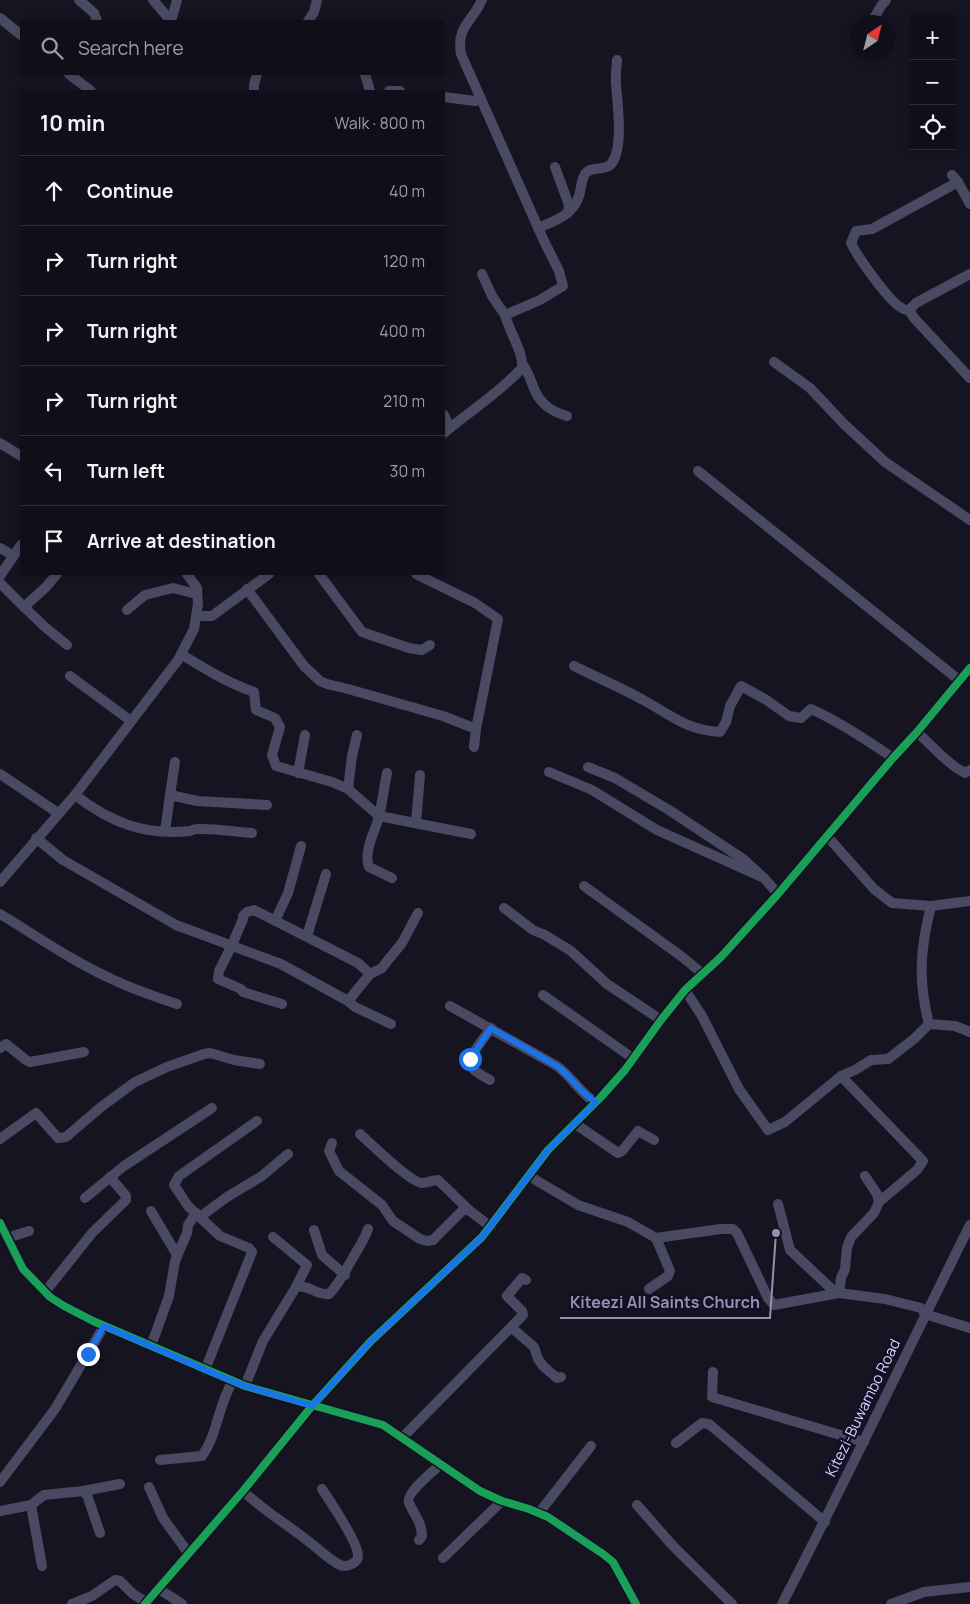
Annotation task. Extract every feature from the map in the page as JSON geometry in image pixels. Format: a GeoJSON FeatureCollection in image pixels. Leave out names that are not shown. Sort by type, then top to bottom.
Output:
{"type":"FeatureCollection","features":[{"type":"Feature","properties":{"kind":"street"},"geometry":{"type":"LineString","coordinates":[[79,0],[94,13],[97,20]]}},
{"type":"Feature","properties":{"kind":"street"},"geometry":{"type":"LineString","coordinates":[[153,0],[170,20]]}},
{"type":"Feature","properties":{"kind":"street"},"geometry":{"type":"LineString","coordinates":[[171,20],[177,0]]}},
{"type":"Feature","properties":{"kind":"street"},"geometry":{"type":"LineString","coordinates":[[309,20],[314,12],[317,0]]}},
{"type":"Feature","properties":{"kind":"street"},"geometry":{"type":"LineString","coordinates":[[482,0],[462,31],[460,40],[462,54],[538,228],[559,271],[563,286],[540,300],[505,315]]}},
{"type":"Feature","properties":{"kind":"street"},"geometry":{"type":"LineString","coordinates":[[876,15],[886,0]]}},
{"type":"Feature","properties":{"kind":"street"},"geometry":{"type":"LineString","coordinates":[[0,18],[20,34]]}},
{"type":"Feature","properties":{"kind":"street"},"geometry":{"type":"LineString","coordinates":[[538,228],[568,213],[575,205],[584,174],[588,171],[609,166],[613,162],[616,152],[619,107],[616,81],[617,60]]}},
{"type":"Feature","properties":{"kind":"street"},"geometry":{"type":"LineString","coordinates":[[70,75],[90,90]]}},
{"type":"Feature","properties":{"kind":"street"},"geometry":{"type":"LineString","coordinates":[[254,90],[257,75]]}},
{"type":"Feature","properties":{"kind":"street"},"geometry":{"type":"LineString","coordinates":[[365,75],[370,90]]}},
{"type":"Feature","properties":{"kind":"street"},"geometry":{"type":"LineString","coordinates":[[445,97],[475,101],[481,99]]}},
{"type":"Feature","properties":{"kind":"street"},"geometry":{"type":"LineString","coordinates":[[555,168],[569,206],[568,213]]}},
{"type":"Feature","properties":{"kind":"street"},"geometry":{"type":"LineString","coordinates":[[970,204],[955,179],[872,229],[856,231],[851,243],[856,254],[884,291],[901,308],[909,310],[914,318],[970,378]]}},
{"type":"Feature","properties":{"kind":"street"},"geometry":{"type":"LineString","coordinates":[[482,274],[492,296],[505,315],[508,328],[519,350],[523,365],[529,372],[536,395],[542,403],[567,416]]}},
{"type":"Feature","properties":{"kind":"street"},"geometry":{"type":"LineString","coordinates":[[909,310],[916,304],[970,274]]}},
{"type":"Feature","properties":{"kind":"street"},"geometry":{"type":"LineString","coordinates":[[774,362],[810,388],[844,424],[885,462],[970,520]]}},
{"type":"Feature","properties":{"kind":"street"},"geometry":{"type":"LineString","coordinates":[[447,430],[479,407],[511,380],[523,365]]}},
{"type":"Feature","properties":{"kind":"street"},"geometry":{"type":"LineString","coordinates":[[0,443],[20,455]]}},
{"type":"Feature","properties":{"kind":"street"},"geometry":{"type":"LineString","coordinates":[[698,471],[959,680]]}},
{"type":"Feature","properties":{"kind":"street"},"geometry":{"type":"LineString","coordinates":[[0,576],[20,547]]}},
{"type":"Feature","properties":{"kind":"street"},"geometry":{"type":"LineString","coordinates":[[0,548],[14,556]]}},
{"type":"Feature","properties":{"kind":"street"},"geometry":{"type":"LineString","coordinates":[[24,607],[56,575]]}},
{"type":"Feature","properties":{"kind":"street"},"geometry":{"type":"LineString","coordinates":[[0,882],[74,795],[181,654],[194,629],[198,604],[197,588],[188,575]]}},
{"type":"Feature","properties":{"kind":"street"},"geometry":{"type":"LineString","coordinates":[[196,616],[212,616],[268,575]]}},
{"type":"Feature","properties":{"kind":"street"},"geometry":{"type":"LineString","coordinates":[[320,575],[362,632],[422,650],[430,646]]}},
{"type":"Feature","properties":{"kind":"street"},"geometry":{"type":"LineString","coordinates":[[418,575],[475,603],[498,619],[474,747]]}},
{"type":"Feature","properties":{"kind":"street"},"geometry":{"type":"LineString","coordinates":[[0,583],[45,627],[67,645]]}},
{"type":"Feature","properties":{"kind":"street"},"geometry":{"type":"LineString","coordinates":[[127,610],[145,595],[164,590],[173,588],[196,594]]}},
{"type":"Feature","properties":{"kind":"street"},"geometry":{"type":"LineString","coordinates":[[247,589],[304,666],[320,681],[443,716],[476,729]]}},
{"type":"Feature","properties":{"kind":"street"},"geometry":{"type":"LineString","coordinates":[[181,654],[211,673],[236,686],[254,692],[256,710],[275,718],[280,727],[272,755],[276,766],[332,782],[348,789],[379,816],[471,834]]}},
{"type":"Feature","properties":{"kind":"street"},"geometry":{"type":"LineString","coordinates":[[574,666],[646,701],[684,725],[705,731],[720,732],[726,722],[730,706],[741,686],[765,699],[789,716],[800,718],[811,709],[820,713],[856,733],[893,758]]}},
{"type":"Feature","properties":{"kind":"street"},"geometry":{"type":"LineString","coordinates":[[72,1604],[92,1596],[115,1580],[120,1581],[133,1594],[146,1603],[244,1491],[312,1406],[370,1342],[491,1227],[548,1150],[596,1102],[634,1059],[685,990],[703,974],[778,894],[970,668]]}},
{"type":"Feature","properties":{"kind":"street"},"geometry":{"type":"LineString","coordinates":[[70,676],[131,721]]}},
{"type":"Feature","properties":{"kind":"street"},"geometry":{"type":"LineString","coordinates":[[917,732],[955,767],[965,773],[970,770]]}},
{"type":"Feature","properties":{"kind":"street"},"geometry":{"type":"LineString","coordinates":[[298,773],[305,735]]}},
{"type":"Feature","properties":{"kind":"street"},"geometry":{"type":"LineString","coordinates":[[348,789],[352,756],[358,735]]}},
{"type":"Feature","properties":{"kind":"street"},"geometry":{"type":"LineString","coordinates":[[165,831],[175,762]]}},
{"type":"Feature","properties":{"kind":"street"},"geometry":{"type":"LineString","coordinates":[[588,767],[615,778],[669,810],[742,859],[764,878],[778,894]]}},
{"type":"Feature","properties":{"kind":"street"},"geometry":{"type":"LineString","coordinates":[[549,772],[592,790],[657,830],[764,878]]}},
{"type":"Feature","properties":{"kind":"street"},"geometry":{"type":"LineString","coordinates":[[387,773],[379,816],[368,851],[368,865],[392,878]]}},
{"type":"Feature","properties":{"kind":"street"},"geometry":{"type":"LineString","coordinates":[[0,774],[58,813]]}},
{"type":"Feature","properties":{"kind":"street"},"geometry":{"type":"LineString","coordinates":[[416,822],[420,775]]}},
{"type":"Feature","properties":{"kind":"street"},"geometry":{"type":"LineString","coordinates":[[74,795],[102,815],[123,825],[146,830],[188,831],[197,829],[252,833]]}},
{"type":"Feature","properties":{"kind":"street"},"geometry":{"type":"LineString","coordinates":[[170,795],[197,801],[267,806]]}},
{"type":"Feature","properties":{"kind":"street"},"geometry":{"type":"LineString","coordinates":[[827,836],[874,889],[892,902],[931,906],[970,901]]}},
{"type":"Feature","properties":{"kind":"street"},"geometry":{"type":"LineString","coordinates":[[36,838],[63,860],[160,916],[187,930],[281,964],[348,1001],[355,1007],[391,1024]]}},
{"type":"Feature","properties":{"kind":"street"},"geometry":{"type":"LineString","coordinates":[[275,921],[288,893],[300,846]]}},
{"type":"Feature","properties":{"kind":"street"},"geometry":{"type":"LineString","coordinates":[[307,936],[326,874]]}},
{"type":"Feature","properties":{"kind":"street"},"geometry":{"type":"LineString","coordinates":[[584,886],[703,974]]}},
{"type":"Feature","properties":{"kind":"street"},"geometry":{"type":"LineString","coordinates":[[929,1024],[923,999],[921,972],[925,926],[931,906]]}},
{"type":"Feature","properties":{"kind":"street"},"geometry":{"type":"LineString","coordinates":[[504,908],[533,930],[571,951],[607,984],[661,1020]]}},
{"type":"Feature","properties":{"kind":"street"},"geometry":{"type":"LineString","coordinates":[[282,1004],[243,992],[241,989],[218,979],[219,971],[232,945],[243,916],[247,912],[254,910],[307,936],[358,963],[370,974]]}},
{"type":"Feature","properties":{"kind":"street"},"geometry":{"type":"LineString","coordinates":[[348,1001],[370,974],[382,968],[402,943],[418,912]]}},
{"type":"Feature","properties":{"kind":"street"},"geometry":{"type":"LineString","coordinates":[[0,914],[99,973],[177,1004]]}},
{"type":"Feature","properties":{"kind":"street"},"geometry":{"type":"LineString","coordinates":[[685,990],[702,1016],[739,1089],[768,1130],[785,1122],[805,1107],[830,1083],[841,1076],[871,1060],[888,1059],[914,1039],[929,1024],[955,1026],[970,1032]]}},
{"type":"Feature","properties":{"kind":"street"},"geometry":{"type":"LineString","coordinates":[[543,995],[634,1059]]}},
{"type":"Feature","properties":{"kind":"street"},"geometry":{"type":"LineString","coordinates":[[450,1006],[557,1066],[568,1074],[582,1093],[596,1102]]}},
{"type":"Feature","properties":{"kind":"street"},"geometry":{"type":"LineString","coordinates":[[490,1080],[471,1068],[470,1062],[471,1056],[491,1028]]}},
{"type":"Feature","properties":{"kind":"street"},"geometry":{"type":"LineString","coordinates":[[1,1044],[6,1044],[30,1062],[84,1052]]}},
{"type":"Feature","properties":{"kind":"street"},"geometry":{"type":"LineString","coordinates":[[0,1139],[36,1113],[58,1138],[66,1137],[101,1107],[136,1082],[167,1067],[204,1054],[210,1053],[234,1060],[260,1064]]}},
{"type":"Feature","properties":{"kind":"street"},"geometry":{"type":"LineString","coordinates":[[838,1293],[851,1237],[874,1213],[879,1202],[917,1170],[923,1161],[841,1076]]}},
{"type":"Feature","properties":{"kind":"street"},"geometry":{"type":"LineString","coordinates":[[85,1198],[110,1177],[212,1108]]}},
{"type":"Feature","properties":{"kind":"street"},"geometry":{"type":"LineString","coordinates":[[205,1370],[252,1252],[249,1248],[220,1236],[188,1206],[174,1185],[177,1178],[257,1121]]}},
{"type":"Feature","properties":{"kind":"street"},"geometry":{"type":"LineString","coordinates":[[574,1123],[618,1152],[622,1151],[638,1131],[654,1140]]}},
{"type":"Feature","properties":{"kind":"street"},"geometry":{"type":"LineString","coordinates":[[360,1134],[416,1181],[422,1183],[438,1180],[470,1211],[491,1227]]}},
{"type":"Feature","properties":{"kind":"street"},"geometry":{"type":"LineString","coordinates":[[332,1143],[329,1151],[339,1171],[382,1205],[393,1221],[420,1239],[433,1240],[464,1209],[470,1211]]}},
{"type":"Feature","properties":{"kind":"street"},"geometry":{"type":"LineString","coordinates":[[151,1346],[169,1296],[173,1266],[187,1233],[188,1225],[198,1215],[262,1176],[288,1154]]}},
{"type":"Feature","properties":{"kind":"street"},"geometry":{"type":"LineString","coordinates":[[529,1176],[578,1205],[628,1222],[645,1234],[656,1238],[733,1229],[737,1233],[768,1298],[774,1305],[838,1293],[885,1299],[921,1308],[925,1314],[970,1328]]}},
{"type":"Feature","properties":{"kind":"street"},"geometry":{"type":"LineString","coordinates":[[865,1176],[877,1194],[879,1202]]}},
{"type":"Feature","properties":{"kind":"street"},"geometry":{"type":"LineString","coordinates":[[45,1292],[92,1233],[126,1200],[126,1196],[110,1177]]}},
{"type":"Feature","properties":{"kind":"street"},"geometry":{"type":"LineString","coordinates":[[778,1204],[790,1250],[838,1293]]}},
{"type":"Feature","properties":{"kind":"street"},"geometry":{"type":"LineString","coordinates":[[151,1211],[178,1255]]}},
{"type":"Feature","properties":{"kind":"street"},"geometry":{"type":"LineString","coordinates":[[0,1223],[23,1269],[45,1292],[77,1314],[245,1386],[382,1425],[480,1491],[502,1501],[539,1512],[608,1557],[613,1562],[636,1604]]}},
{"type":"Feature","properties":{"kind":"street","name":"Kitezi-Buwambo Road"},"geometry":{"type":"LineString","coordinates":[[782,1604],[825,1522],[925,1314],[966,1239],[970,1225]]}},
{"type":"Feature","properties":{"kind":"street"},"geometry":{"type":"LineString","coordinates":[[314,1230],[322,1255],[345,1275]]}},
{"type":"Feature","properties":{"kind":"street"},"geometry":{"type":"LineString","coordinates":[[296,1287],[306,1287],[326,1295],[334,1289],[345,1275],[350,1261],[365,1240],[368,1230]]}},
{"type":"Feature","properties":{"kind":"street"},"geometry":{"type":"LineString","coordinates":[[7,1238],[29,1232]]}},
{"type":"Feature","properties":{"kind":"street"},"geometry":{"type":"LineString","coordinates":[[245,1386],[263,1341],[296,1287],[307,1265],[272,1237]]}},
{"type":"Feature","properties":{"kind":"street"},"geometry":{"type":"LineString","coordinates":[[649,1289],[668,1276],[670,1271],[656,1238]]}},
{"type":"Feature","properties":{"kind":"street"},"geometry":{"type":"LineString","coordinates":[[0,1248],[12,1248]]}},
{"type":"Feature","properties":{"kind":"street"},"geometry":{"type":"LineString","coordinates":[[402,1438],[512,1328],[524,1313],[507,1294],[522,1278],[526,1280]]}},
{"type":"Feature","properties":{"kind":"street"},"geometry":{"type":"LineString","coordinates":[[0,1482],[55,1409],[104,1326]]}},
{"type":"Feature","properties":{"kind":"street"},"geometry":{"type":"LineString","coordinates":[[512,1328],[534,1347],[538,1359],[543,1366],[557,1378],[560,1377]]}},
{"type":"Feature","properties":{"kind":"street"},"geometry":{"type":"LineString","coordinates":[[713,1372],[712,1397],[864,1442]]}},
{"type":"Feature","properties":{"kind":"street"},"geometry":{"type":"LineString","coordinates":[[160,1460],[202,1456],[210,1444],[218,1415],[234,1381]]}},
{"type":"Feature","properties":{"kind":"street"},"geometry":{"type":"LineString","coordinates":[[676,1443],[702,1423],[710,1424],[825,1522]]}},
{"type":"Feature","properties":{"kind":"street"},"geometry":{"type":"LineString","coordinates":[[539,1512],[591,1446]]}},
{"type":"Feature","properties":{"kind":"street"},"geometry":{"type":"LineString","coordinates":[[419,1540],[422,1536],[422,1526],[408,1502],[409,1495],[440,1464]]}},
{"type":"Feature","properties":{"kind":"street"},"geometry":{"type":"LineString","coordinates":[[0,1511],[31,1505],[44,1495],[83,1491],[120,1484]]}},
{"type":"Feature","properties":{"kind":"street"},"geometry":{"type":"LineString","coordinates":[[149,1487],[163,1518],[189,1554]]}},
{"type":"Feature","properties":{"kind":"street"},"geometry":{"type":"LineString","coordinates":[[244,1491],[262,1509],[331,1560],[341,1566],[350,1565],[358,1556],[355,1544],[322,1489]]}},
{"type":"Feature","properties":{"kind":"street"},"geometry":{"type":"LineString","coordinates":[[83,1491],[87,1495],[100,1532]]}},
{"type":"Feature","properties":{"kind":"street"},"geometry":{"type":"LineString","coordinates":[[443,1558],[502,1501]]}},
{"type":"Feature","properties":{"kind":"street"},"geometry":{"type":"LineString","coordinates":[[31,1505],[42,1566]]}},
{"type":"Feature","properties":{"kind":"street"},"geometry":{"type":"LineString","coordinates":[[637,1505],[673,1546],[732,1604]]}},
{"type":"Feature","properties":{"kind":"street"},"geometry":{"type":"LineString","coordinates":[[891,1604],[924,1592],[970,1587]]}},
{"type":"Feature","properties":{"kind":"street"},"geometry":{"type":"LineString","coordinates":[[159,1589],[182,1604]]}},
{"type":"Feature","properties":{"kind":"cycle path"},"geometry":{"type":"LineString","coordinates":[[145,1604],[243,1491],[312,1406],[370,1342],[482,1237],[548,1150],[625,1070],[685,990],[721,957],[778,894],[970,668]]}},
{"type":"Feature","properties":{"kind":"cycle path"},"geometry":{"type":"LineString","coordinates":[[0,1223],[23,1269],[50,1297],[64,1306],[93,1321],[245,1386],[383,1425],[480,1491],[548,1517],[603,1554],[613,1562],[636,1604]]}},
{"type":"Feature","properties":{"kind":"place","name":"Kiteezi All Saints Church"},"geometry":{"type":"Point","coordinates":[776,1233]}},
{"type":"Feature","properties":{"kind":"route"},"geometry":{"type":"LineString","coordinates":[[88,1354],[104,1326],[245,1386],[312,1406],[370,1342],[482,1237],[548,1150],[596,1102],[582,1093],[568,1074],[557,1066],[491,1028],[470,1059]]}}]}
